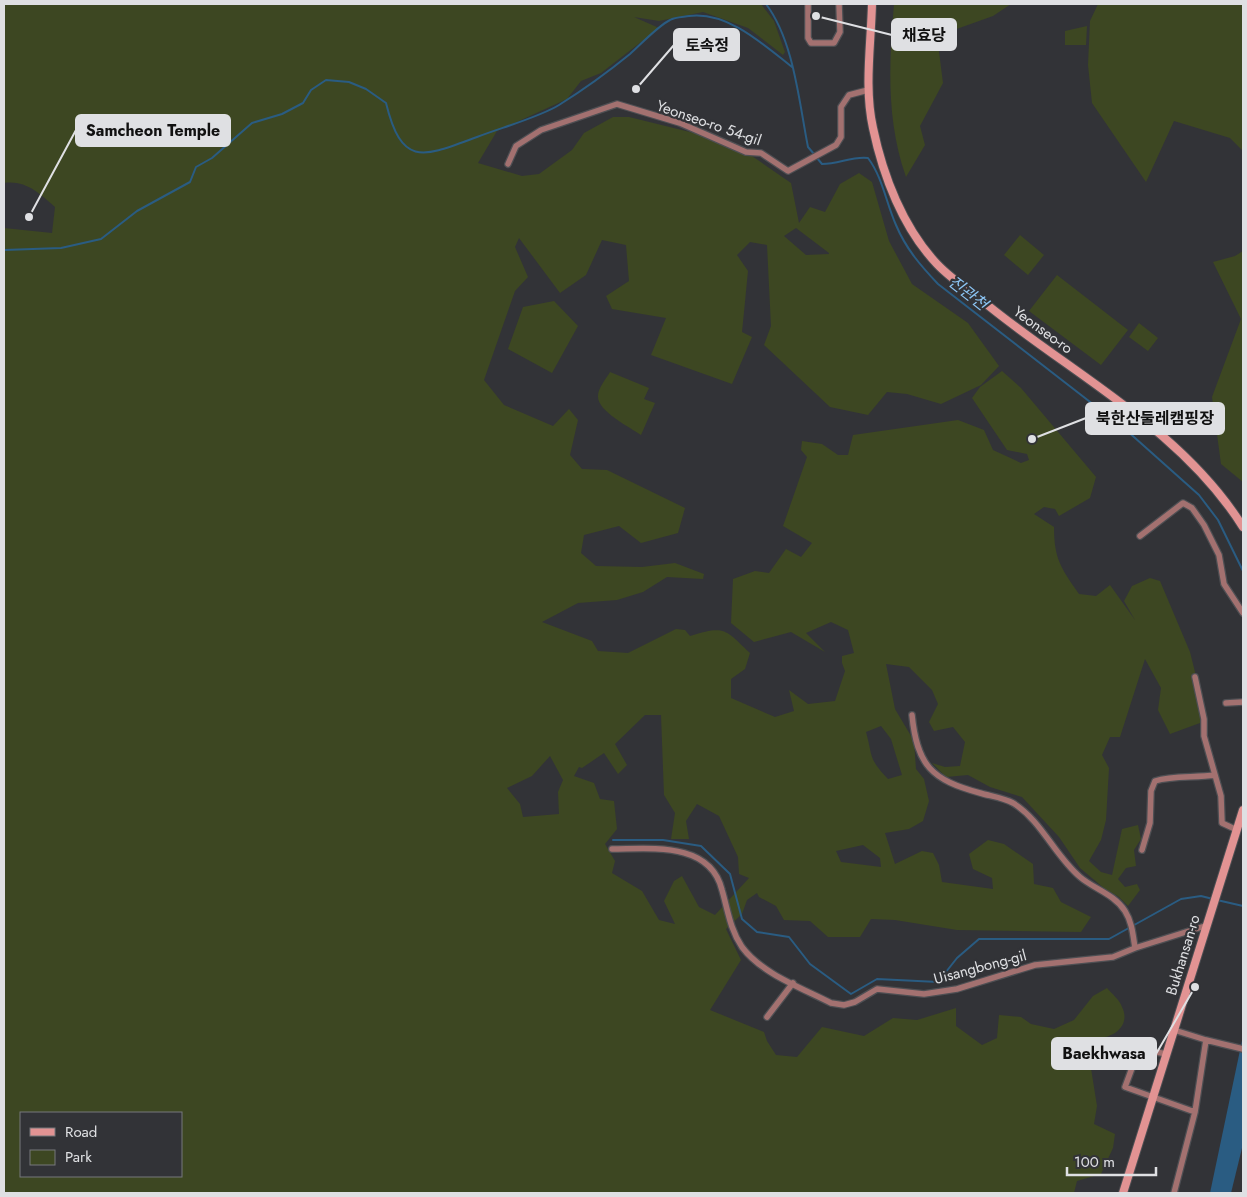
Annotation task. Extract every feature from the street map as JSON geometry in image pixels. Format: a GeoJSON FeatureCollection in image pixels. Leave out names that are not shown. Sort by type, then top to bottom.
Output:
{"type":"FeatureCollection","features":[{"type":"Feature","properties":{"kind":"main road","name":"Yeonseo-ro"},"geometry":{"type":"LineString","coordinates":[[872,4],[868,90],[873,127],[894,195],[910,226],[937,265],[1005,319],[1118,400],[1182,452],[1215,487],[1243,526]]}},
{"type":"Feature","properties":{"kind":"main road"},"geometry":{"type":"LineString","coordinates":[[1237,830],[1243,810]]}},
{"type":"Feature","properties":{"kind":"main road","name":"Bukhansan-ro"},"geometry":{"type":"LineString","coordinates":[[1122,1193],[1154,1098],[1205,926],[1237,830]]}},
{"type":"Feature","properties":{"kind":"street"},"geometry":{"type":"LineString","coordinates":[[808,4],[808,38],[811,43],[834,43],[840,32],[840,4]]}},
{"type":"Feature","properties":{"kind":"street","name":"Yeonseo-ro 54-gil"},"geometry":{"type":"LineString","coordinates":[[508,164],[516,146],[541,130],[616,104],[680,123],[746,152],[761,153],[788,171],[836,145],[841,137],[841,107],[849,95],[868,90]]}},
{"type":"Feature","properties":{"kind":"street"},"geometry":{"type":"LineString","coordinates":[[1140,536],[1183,502],[1192,508],[1204,525],[1219,555],[1224,584],[1243,613]]}},
{"type":"Feature","properties":{"kind":"street"},"geometry":{"type":"LineString","coordinates":[[1195,677],[1204,736],[1221,796],[1222,824],[1237,830]]}},
{"type":"Feature","properties":{"kind":"street"},"geometry":{"type":"LineString","coordinates":[[1226,702],[1243,702]]}},
{"type":"Feature","properties":{"kind":"street"},"geometry":{"type":"LineString","coordinates":[[912,715],[914,740],[928,765],[939,778],[960,788],[1012,803],[1023,812],[1079,876],[1110,895],[1124,910],[1129,919],[1135,948]]}},
{"type":"Feature","properties":{"kind":"street"},"geometry":{"type":"LineString","coordinates":[[1142,850],[1150,823],[1151,791],[1155,781],[1167,777],[1191,778],[1215,775]]}},
{"type":"Feature","properties":{"kind":"street","name":"Uisangbong-gil"},"geometry":{"type":"LineString","coordinates":[[612,849],[662,848],[676,850],[697,857],[713,870],[719,879],[731,929],[755,962],[831,1003],[844,1005],[855,1002],[877,989],[924,994],[957,989],[1035,965],[1113,957],[1135,948],[1205,926]]}},
{"type":"Feature","properties":{"kind":"street"},"geometry":{"type":"LineString","coordinates":[[767,1017],[793,983]]}},
{"type":"Feature","properties":{"kind":"street"},"geometry":{"type":"LineString","coordinates":[[1174,1030],[1243,1049]]}},
{"type":"Feature","properties":{"kind":"street"},"geometry":{"type":"LineString","coordinates":[[1174,1193],[1195,1112],[1206,1040]]}},
{"type":"Feature","properties":{"kind":"street"},"geometry":{"type":"LineString","coordinates":[[1167,1054],[1139,1049],[1126,1087],[1195,1112]]}},
{"type":"Feature","properties":{"kind":"green space"},"geometry":{"type":"Polygon","coordinates":[[[4,4],[761,4],[774,21],[785,52],[783,55],[748,28],[703,12],[659,21],[634,17],[659,28],[601,73],[581,81],[567,99],[497,131],[478,163],[522,176],[539,174],[572,150],[584,133],[613,117],[629,117],[694,133],[752,156],[791,183],[799,223],[810,207],[825,212],[840,184],[859,173],[872,182],[889,241],[912,284],[968,323],[999,366],[981,385],[941,404],[907,394],[887,392],[868,415],[830,407],[764,345],[771,326],[767,245],[750,242],[737,255],[748,271],[742,332],[752,337],[732,384],[651,355],[666,318],[612,309],[606,296],[629,281],[626,245],[602,240],[586,275],[560,293],[519,238],[515,247],[528,277],[515,291],[484,380],[504,405],[553,426],[569,409],[578,420],[570,455],[582,469],[607,470],[685,508],[678,533],[641,543],[619,526],[584,535],[581,553],[596,566],[642,567],[675,563],[704,574],[703,579],[667,577],[643,592],[617,600],[578,603],[542,622],[592,641],[598,651],[628,653],[676,629],[685,630],[690,636],[711,631],[724,631],[750,653],[745,669],[731,679],[731,698],[775,717],[794,711],[789,690],[808,704],[835,701],[845,671],[842,656],[854,653],[848,630],[831,622],[806,633],[825,652],[791,632],[754,642],[731,623],[733,579],[755,571],[769,573],[786,549],[801,557],[812,543],[783,526],[807,457],[801,450],[802,441],[822,444],[838,455],[848,455],[853,435],[958,420],[984,430],[993,450],[1021,463],[1029,460],[1027,454],[1007,450],[972,398],[980,387],[1002,371],[1021,388],[1096,477],[1090,498],[1059,516],[1055,509],[1044,507],[1034,514],[1054,527],[1055,547],[1063,570],[1079,594],[1096,596],[1110,585],[1135,620],[1124,601],[1132,586],[1150,578],[1160,581],[1190,652],[1206,716],[1200,723],[1170,734],[1158,710],[1161,688],[1145,659],[1120,737],[1110,737],[1102,755],[1109,768],[1106,820],[1101,840],[1089,861],[1101,872],[1112,875],[1122,829],[1138,825],[1141,839],[1134,850],[1136,866],[1126,868],[1118,879],[1125,887],[1137,884],[1140,890],[1128,906],[1119,897],[1105,889],[1080,868],[1059,837],[1022,797],[990,787],[968,775],[946,777],[932,763],[945,767],[960,766],[965,742],[953,727],[934,731],[929,722],[938,704],[932,690],[909,667],[886,664],[895,709],[914,741],[916,769],[924,779],[929,801],[923,821],[909,829],[885,833],[895,864],[922,851],[933,853],[939,865],[942,882],[993,889],[992,878],[973,869],[969,854],[988,840],[1004,844],[1033,864],[1034,884],[1053,888],[1061,902],[1091,917],[1081,932],[957,930],[895,920],[871,919],[860,937],[828,937],[810,921],[784,920],[776,906],[759,897],[757,893],[747,900],[742,914],[726,929],[741,960],[710,1010],[764,1032],[767,1041],[776,1055],[797,1057],[822,1027],[864,1036],[893,1018],[917,1020],[956,1008],[956,1026],[982,1045],[997,1038],[999,1015],[1021,1017],[1031,1024],[1054,1029],[1074,1020],[1093,996],[1107,988],[1121,1004],[1124,1019],[1123,1025],[1115,1033],[1098,1038],[1089,1056],[1097,1106],[1094,1124],[1115,1134],[1113,1148],[1101,1174],[1077,1181],[1074,1193],[4,1193],[4,228],[52,233],[55,207],[38,192],[26,186],[4,183],[4,4]],[[796,228],[784,236],[806,255],[829,254],[829,253],[796,228]],[[645,715],[615,744],[627,765],[618,774],[604,753],[582,768],[579,767],[574,776],[594,783],[600,799],[614,801],[617,829],[605,844],[615,861],[612,873],[642,891],[659,920],[675,924],[664,901],[674,881],[682,876],[699,907],[715,915],[749,878],[739,874],[738,857],[719,816],[697,804],[686,821],[689,839],[671,839],[675,813],[664,795],[661,715],[645,715]],[[881,726],[866,732],[874,761],[882,772],[888,779],[902,775],[891,739],[881,726]],[[550,756],[532,776],[507,788],[520,804],[523,817],[559,814],[558,792],[563,780],[550,756]],[[863,845],[836,851],[841,862],[881,867],[880,858],[863,845]]]}},
{"type":"Feature","properties":{"kind":"green space"},"geometry":{"type":"Polygon","coordinates":[[[894,4],[1011,4],[993,16],[937,36],[943,83],[920,126],[925,145],[906,177],[895,134],[892,113],[890,70],[894,4]]]}},
{"type":"Feature","properties":{"kind":"green space"},"geometry":{"type":"Polygon","coordinates":[[[1098,4],[1243,4],[1243,151],[1230,138],[1174,121],[1146,182],[1092,103],[1088,65],[1090,21],[1098,4]]]}},
{"type":"Feature","properties":{"kind":"green space"},"geometry":{"type":"Polygon","coordinates":[[[1087,26],[1086,45],[1065,45],[1065,31],[1087,26]]]}},
{"type":"Feature","properties":{"kind":"green space"},"geometry":{"type":"Polygon","coordinates":[[[1020,235],[1044,255],[1028,275],[1004,255],[1020,235]]]}},
{"type":"Feature","properties":{"kind":"green space"},"geometry":{"type":"Polygon","coordinates":[[[1243,251],[1243,482],[1221,464],[1212,397],[1241,319],[1213,262],[1235,256],[1243,251]]]}},
{"type":"Feature","properties":{"kind":"green space"},"geometry":{"type":"Polygon","coordinates":[[[1057,275],[1128,330],[1101,365],[1029,311],[1057,275]]]}},
{"type":"Feature","properties":{"kind":"green space"},"geometry":{"type":"Polygon","coordinates":[[[554,301],[578,326],[552,373],[508,349],[523,307],[554,301]]]}},
{"type":"Feature","properties":{"kind":"green space"},"geometry":{"type":"Polygon","coordinates":[[[1139,323],[1158,338],[1148,351],[1129,337],[1139,323]]]}},
{"type":"Feature","properties":{"kind":"green space"},"geometry":{"type":"Polygon","coordinates":[[[610,372],[649,388],[644,399],[655,403],[641,435],[608,413],[599,402],[599,390],[610,372]]]}},
{"type":"Feature","properties":{"kind":"water"},"geometry":{"type":"Polygon","coordinates":[[[1243,1036],[1243,1144],[1231,1193],[1210,1193],[1243,1036]]]}},
{"type":"Feature","properties":{"kind":"waterway","name":"진관천"},"geometry":{"type":"LineString","coordinates":[[766,4],[783,36],[789,54],[808,147],[814,154]]}},
{"type":"Feature","properties":{"kind":"waterway"},"geometry":{"type":"LineString","coordinates":[[4,250],[61,248],[101,239],[137,211],[190,182],[196,167],[212,158],[252,123],[282,114],[303,103],[311,90],[326,80],[349,82],[366,89],[386,103],[399,139],[408,148],[417,152],[429,152],[458,144],[531,118],[559,105],[604,74],[630,54],[660,26],[674,18],[703,16],[731,24],[745,31],[792,67]]}},
{"type":"Feature","properties":{"kind":"waterway","name":"진관천"},"geometry":{"type":"LineString","coordinates":[[817,158],[822,164],[856,158],[868,158],[877,174],[904,242],[914,257],[938,284],[1125,429],[1199,495],[1218,520],[1243,571]]}},
{"type":"Feature","properties":{"kind":"waterway"},"geometry":{"type":"LineString","coordinates":[[613,840],[663,840],[701,846],[730,874],[742,919],[757,932],[789,937],[810,964],[851,994],[877,979],[938,982],[957,958],[979,939],[1109,939],[1181,899],[1201,896],[1213,899]]}},
{"type":"Feature","properties":{"kind":"waterway"},"geometry":{"type":"LineString","coordinates":[[1217,900],[1243,906]]}},
{"type":"Feature","properties":{"kind":"place","name":"채효당"},"geometry":{"type":"Point","coordinates":[816,16]}},
{"type":"Feature","properties":{"kind":"place","name":"토속정"},"geometry":{"type":"Point","coordinates":[636,89]}},
{"type":"Feature","properties":{"kind":"place","name":"Samcheon Temple"},"geometry":{"type":"Point","coordinates":[29,217]}},
{"type":"Feature","properties":{"kind":"place","name":"북한산둘레캠핑장"},"geometry":{"type":"Point","coordinates":[1032,439]}},
{"type":"Feature","properties":{"kind":"place","name":"Baekhwasa"},"geometry":{"type":"Point","coordinates":[1195,987]}}]}
